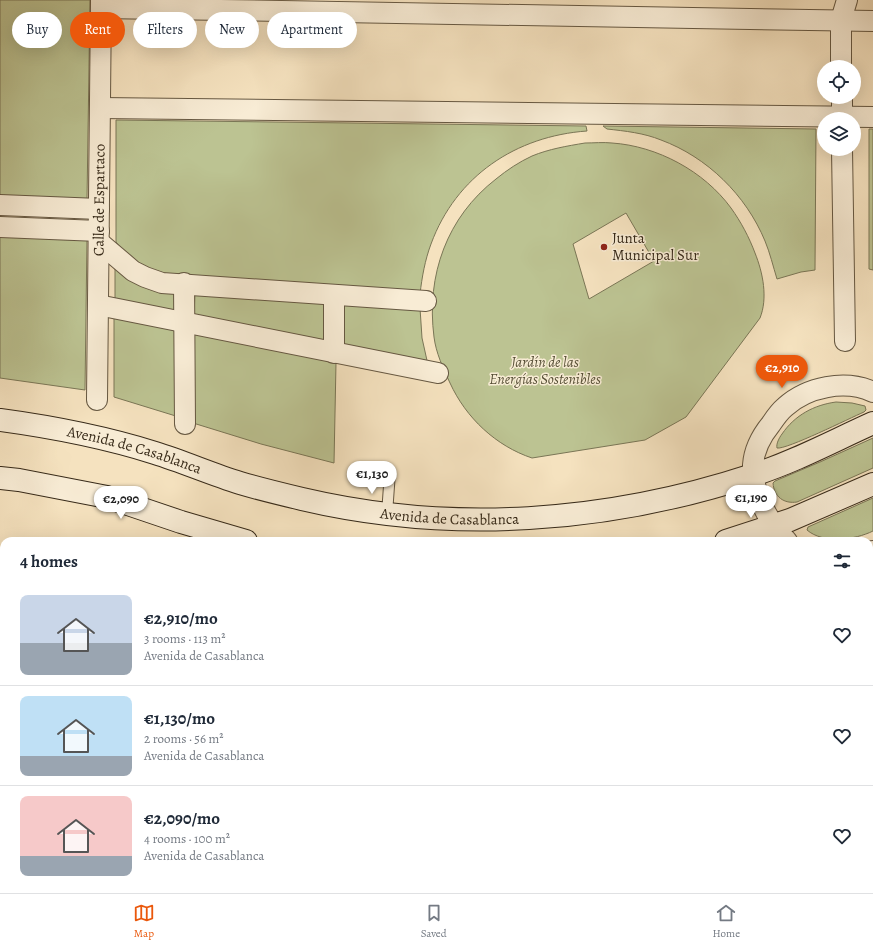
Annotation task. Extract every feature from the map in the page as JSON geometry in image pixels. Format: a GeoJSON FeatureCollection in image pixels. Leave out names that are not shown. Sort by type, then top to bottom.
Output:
{"type":"FeatureCollection","features":[{"type":"Feature","properties":{"kind":"main road","name":"Avenida de Casablanca"},"geometry":{"type":"LineString","coordinates":[[0,420],[60,428],[99,438],[155,453],[240,483],[301,499],[351,509],[387,514],[481,520],[547,517],[588,513],[631,507],[673,498],[754,475],[787,462],[873,423]]}},
{"type":"Feature","properties":{"kind":"main road"},"geometry":{"type":"LineString","coordinates":[[0,478],[19,480],[106,497],[232,537]]}},
{"type":"Feature","properties":{"kind":"main road"},"geometry":{"type":"LineString","coordinates":[[753,537],[780,533],[831,503],[873,484]]}},
{"type":"Feature","properties":{"kind":"street"},"geometry":{"type":"LineString","coordinates":[[841,60],[840,20],[847,0]]}},
{"type":"Feature","properties":{"kind":"street"},"geometry":{"type":"LineString","coordinates":[[101,4],[672,9],[873,21]]}},
{"type":"Feature","properties":{"kind":"street","name":"Calle de Espartaco"},"geometry":{"type":"LineString","coordinates":[[97,400],[101,4]]}},
{"type":"Feature","properties":{"kind":"street"},"geometry":{"type":"LineString","coordinates":[[100,108],[842,111],[873,117]]}},
{"type":"Feature","properties":{"kind":"street"},"geometry":{"type":"LineString","coordinates":[[842,156],[845,341]]}},
{"type":"Feature","properties":{"kind":"street"},"geometry":{"type":"LineString","coordinates":[[0,205],[99,209]]}},
{"type":"Feature","properties":{"kind":"street"},"geometry":{"type":"LineString","coordinates":[[0,227],[99,237],[133,271],[162,283],[184,283],[426,301]]}},
{"type":"Feature","properties":{"kind":"street"},"geometry":{"type":"LineString","coordinates":[[184,283],[185,424]]}},
{"type":"Feature","properties":{"kind":"street"},"geometry":{"type":"LineString","coordinates":[[334,295],[334,353]]}},
{"type":"Feature","properties":{"kind":"street"},"geometry":{"type":"LineString","coordinates":[[98,305],[438,374]]}},
{"type":"Feature","properties":{"kind":"street"},"geometry":{"type":"LineString","coordinates":[[780,533],[759,496],[754,475],[753,465],[755,456],[758,445],[765,431],[784,408],[795,399],[808,393],[831,386],[857,387],[873,392]]}},
{"type":"Feature","properties":{"kind":"lane"},"geometry":{"type":"LineString","coordinates":[[387,514],[390,472]]}},
{"type":"Feature","properties":{"kind":"green space"},"geometry":{"type":"Polygon","coordinates":[[[0,0],[90,0],[90,12],[70,12],[70,48],[89,48],[87,199],[0,198],[0,0]]]}},
{"type":"Feature","properties":{"kind":"green space"},"geometry":{"type":"Polygon","coordinates":[[[116,120],[586,126],[587,131],[536,141],[513,151],[492,164],[473,180],[456,198],[442,220],[427,256],[420,294],[174,275],[149,268],[135,260],[116,242],[116,120]]]}},
{"type":"Feature","properties":{"kind":"green space"},"geometry":{"type":"Polygon","coordinates":[[[603,126],[816,129],[815,270],[801,272],[777,279],[767,246],[757,224],[736,193],[709,167],[678,147],[661,140],[641,134],[607,129],[603,126]]]}},
{"type":"Feature","properties":{"kind":"green space"},"geometry":{"type":"Polygon","coordinates":[[[869,129],[873,129],[873,270],[869,269],[869,129]]]}},
{"type":"Feature","properties":{"kind":"green space","name":"Jardín de las Energías Sostenibles"},"geometry":{"type":"Polygon","coordinates":[[[585,143],[609,143],[629,145],[646,149],[678,163],[707,183],[731,208],[750,241],[758,261],[762,277],[764,286],[764,302],[760,318],[686,417],[645,440],[532,458],[519,453],[494,438],[473,419],[464,408],[450,383],[438,355],[434,337],[432,314],[433,292],[437,270],[453,229],[479,194],[504,172],[527,158],[551,150],[585,143]],[[626,213],[573,244],[589,299],[654,261],[626,213]]]}},
{"type":"Feature","properties":{"kind":"green space"},"geometry":{"type":"Polygon","coordinates":[[[0,236],[87,238],[85,390],[0,378],[0,236]]]}},
{"type":"Feature","properties":{"kind":"green space"},"geometry":{"type":"Polygon","coordinates":[[[115,262],[181,290],[181,314],[115,302],[115,262]]]}},
{"type":"Feature","properties":{"kind":"green space"},"geometry":{"type":"Polygon","coordinates":[[[195,291],[328,301],[328,347],[194,317],[195,291]]]}},
{"type":"Feature","properties":{"kind":"green space"},"geometry":{"type":"Polygon","coordinates":[[[342,301],[420,308],[422,338],[428,365],[341,349],[342,301]]]}},
{"type":"Feature","properties":{"kind":"green space"},"geometry":{"type":"Polygon","coordinates":[[[114,317],[180,329],[179,417],[114,397],[114,317]]]}},
{"type":"Feature","properties":{"kind":"green space"},"geometry":{"type":"Polygon","coordinates":[[[194,332],[336,363],[334,463],[261,444],[193,423],[194,332]]]}},
{"type":"Feature","properties":{"kind":"green space"},"geometry":{"type":"Polygon","coordinates":[[[836,402],[865,406],[866,410],[805,439],[777,448],[777,443],[787,427],[799,416],[813,408],[836,402]]]}},
{"type":"Feature","properties":{"kind":"green space"},"geometry":{"type":"Polygon","coordinates":[[[873,438],[873,468],[797,502],[784,501],[775,492],[773,483],[775,481],[873,438]]]}},
{"type":"Feature","properties":{"kind":"green space"},"geometry":{"type":"Polygon","coordinates":[[[873,498],[873,531],[857,537],[822,537],[807,530],[808,527],[873,498]]]}},
{"type":"Feature","properties":{"kind":"place","name":"Junta Municipal Sur"},"geometry":{"type":"Point","coordinates":[604,247]}}]}
